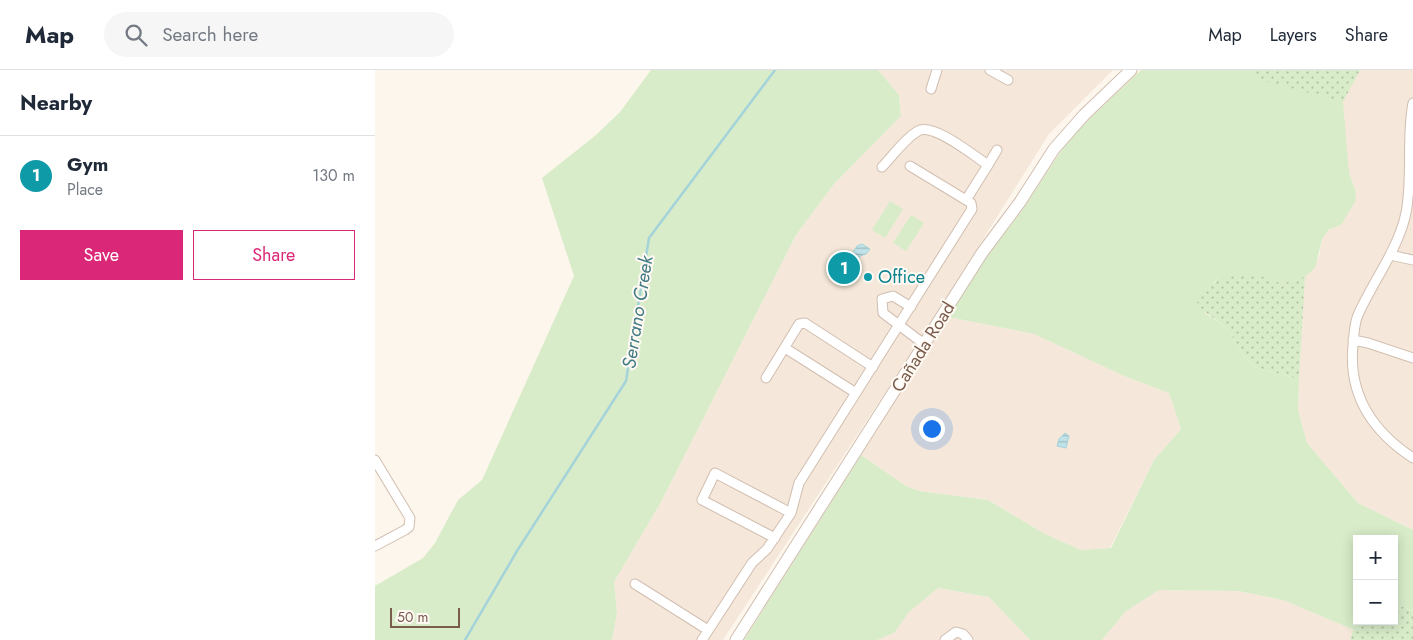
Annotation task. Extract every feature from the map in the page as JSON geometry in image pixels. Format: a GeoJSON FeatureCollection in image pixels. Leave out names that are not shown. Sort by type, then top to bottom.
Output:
{"type":"FeatureCollection","features":[{"type":"Feature","properties":{"kind":"street"},"geometry":{"type":"LineString","coordinates":[[931,89],[937,70]]}},
{"type":"Feature","properties":{"kind":"street"},"geometry":{"type":"LineString","coordinates":[[990,70],[1007,80]]}},
{"type":"Feature","properties":{"kind":"street","name":"Cañada Road"},"geometry":{"type":"LineString","coordinates":[[736,640],[982,253],[1020,202],[1054,149],[1084,115],[1131,70]]}},
{"type":"Feature","properties":{"kind":"street"},"geometry":{"type":"LineString","coordinates":[[1413,103],[1410,119],[1412,167],[1406,214],[1390,255],[1357,317],[1353,340],[1353,374],[1362,406],[1382,433],[1413,458]]}},
{"type":"Feature","properties":{"kind":"street"},"geometry":{"type":"LineString","coordinates":[[882,167],[916,132],[925,129],[937,132],[988,165]]}},
{"type":"Feature","properties":{"kind":"street"},"geometry":{"type":"LineString","coordinates":[[965,200],[997,150]]}},
{"type":"Feature","properties":{"kind":"street"},"geometry":{"type":"LineString","coordinates":[[702,640],[752,563],[767,549],[791,513],[799,483],[973,209],[971,203],[910,166]]}},
{"type":"Feature","properties":{"kind":"street"},"geometry":{"type":"LineString","coordinates":[[1390,255],[1413,260]]}},
{"type":"Feature","properties":{"kind":"street"},"geometry":{"type":"LineString","coordinates":[[911,307],[893,296],[882,299],[883,312],[925,344]]}},
{"type":"Feature","properties":{"kind":"street"},"geometry":{"type":"LineString","coordinates":[[766,378],[799,324],[805,323],[873,367]]}},
{"type":"Feature","properties":{"kind":"street"},"geometry":{"type":"LineString","coordinates":[[1353,340],[1369,343],[1413,358]]}},
{"type":"Feature","properties":{"kind":"street"},"geometry":{"type":"LineString","coordinates":[[785,348],[856,393]]}},
{"type":"Feature","properties":{"kind":"street"},"geometry":{"type":"LineString","coordinates":[[375,460],[408,514],[410,522],[405,530],[375,546]]}},
{"type":"Feature","properties":{"kind":"street"},"geometry":{"type":"LineString","coordinates":[[775,538],[702,500],[715,473],[791,513]]}},
{"type":"Feature","properties":{"kind":"street"},"geometry":{"type":"LineString","coordinates":[[635,584],[708,630]]}},
{"type":"Feature","properties":{"kind":"street"},"geometry":{"type":"LineString","coordinates":[[945,640],[949,635],[960,632],[968,640]]}},
{"type":"Feature","properties":{"kind":"shaded area"},"geometry":{"type":"Polygon","coordinates":[[[878,70],[1113,70],[1049,134],[930,324],[723,640],[612,640],[617,612],[614,582],[661,502],[796,235],[834,184],[901,116],[899,95],[878,70]]]}},
{"type":"Feature","properties":{"kind":"shaded area"},"geometry":{"type":"Polygon","coordinates":[[[1252,70],[1413,70],[1413,530],[1358,503],[1307,443],[1298,410],[1299,379],[1200,294],[1319,257],[1322,240],[1328,230],[1341,225],[1356,192],[1349,173],[1252,70]]]}},
{"type":"Feature","properties":{"kind":"shaded area"},"geometry":{"type":"Polygon","coordinates":[[[948,317],[1034,334],[1124,376],[1169,393],[1181,429],[1154,460],[1110,548],[1081,550],[1045,534],[988,500],[919,491],[906,486],[861,455],[948,317]]]}},
{"type":"Feature","properties":{"kind":"shaded area"},"geometry":{"type":"Polygon","coordinates":[[[937,588],[989,597],[1030,640],[877,640],[894,633],[909,612],[937,588]]]}},
{"type":"Feature","properties":{"kind":"shaded area"},"geometry":{"type":"Polygon","coordinates":[[[1159,590],[1238,591],[1283,600],[1354,630],[1350,640],[1102,640],[1125,612],[1159,590]]]}},
{"type":"Feature","properties":{"kind":"green space"},"geometry":{"type":"Polygon","coordinates":[[[651,70],[878,70],[899,95],[901,116],[834,184],[796,235],[661,502],[614,582],[617,612],[612,640],[375,640],[375,586],[423,558],[435,543],[458,500],[482,480],[574,276],[542,178],[596,135],[620,112],[651,70]]]}},
{"type":"Feature","properties":{"kind":"green space"},"geometry":{"type":"Polygon","coordinates":[[[1141,70],[1252,70],[1257,79],[1343,102],[1349,173],[1356,192],[1355,202],[1341,225],[1328,230],[1322,240],[1315,268],[1305,277],[1281,284],[1268,277],[1215,281],[1200,294],[1205,313],[1227,328],[1244,356],[1254,367],[1299,379],[1298,410],[1307,443],[1358,503],[1413,530],[1413,611],[1398,605],[1398,535],[1353,535],[1354,630],[1283,600],[1238,591],[1159,590],[1125,612],[1102,640],[1030,640],[989,597],[938,588],[909,612],[894,633],[877,640],[744,640],[861,455],[906,486],[919,491],[988,500],[1045,534],[1081,550],[1111,548],[1154,460],[1181,429],[1169,393],[1124,376],[1034,334],[948,317],[993,247],[1021,212],[1065,145],[1084,124],[1141,70]]]}},
{"type":"Feature","properties":{"kind":"green space"},"geometry":{"type":"Polygon","coordinates":[[[1252,70],[1360,70],[1343,102],[1256,79],[1252,70]]]}},
{"type":"Feature","properties":{"kind":"green space"},"geometry":{"type":"Polygon","coordinates":[[[890,201],[903,209],[885,238],[872,230],[890,201]]]}},
{"type":"Feature","properties":{"kind":"green space"},"geometry":{"type":"Polygon","coordinates":[[[911,215],[924,223],[906,251],[893,243],[911,215]]]}},
{"type":"Feature","properties":{"kind":"green space"},"geometry":{"type":"Polygon","coordinates":[[[1235,275],[1268,277],[1281,284],[1305,277],[1299,379],[1254,367],[1244,356],[1227,328],[1198,307],[1200,294],[1204,289],[1216,281],[1235,275]]]}},
{"type":"Feature","properties":{"kind":"green space"},"geometry":{"type":"Polygon","coordinates":[[[1398,605],[1413,611],[1413,640],[1350,640],[1355,625],[1398,625],[1398,605]]]}},
{"type":"Feature","properties":{"kind":"water"},"geometry":{"type":"Polygon","coordinates":[[[862,244],[870,249],[866,254],[860,256],[858,260],[850,256],[857,246],[862,244]]]}},
{"type":"Feature","properties":{"kind":"water"},"geometry":{"type":"Polygon","coordinates":[[[1065,433],[1069,436],[1066,448],[1057,446],[1059,439],[1065,433]]]}},
{"type":"Feature","properties":{"kind":"waterway","name":"Serrano Creek"},"geometry":{"type":"LineString","coordinates":[[465,640],[517,551],[626,381],[649,238],[775,70]]}},
{"type":"Feature","properties":{"kind":"place","name":"Gym"},"geometry":{"type":"Point","coordinates":[844,268]}},
{"type":"Feature","properties":{"kind":"place","name":"Office"},"geometry":{"type":"Point","coordinates":[868,277]}}]}
